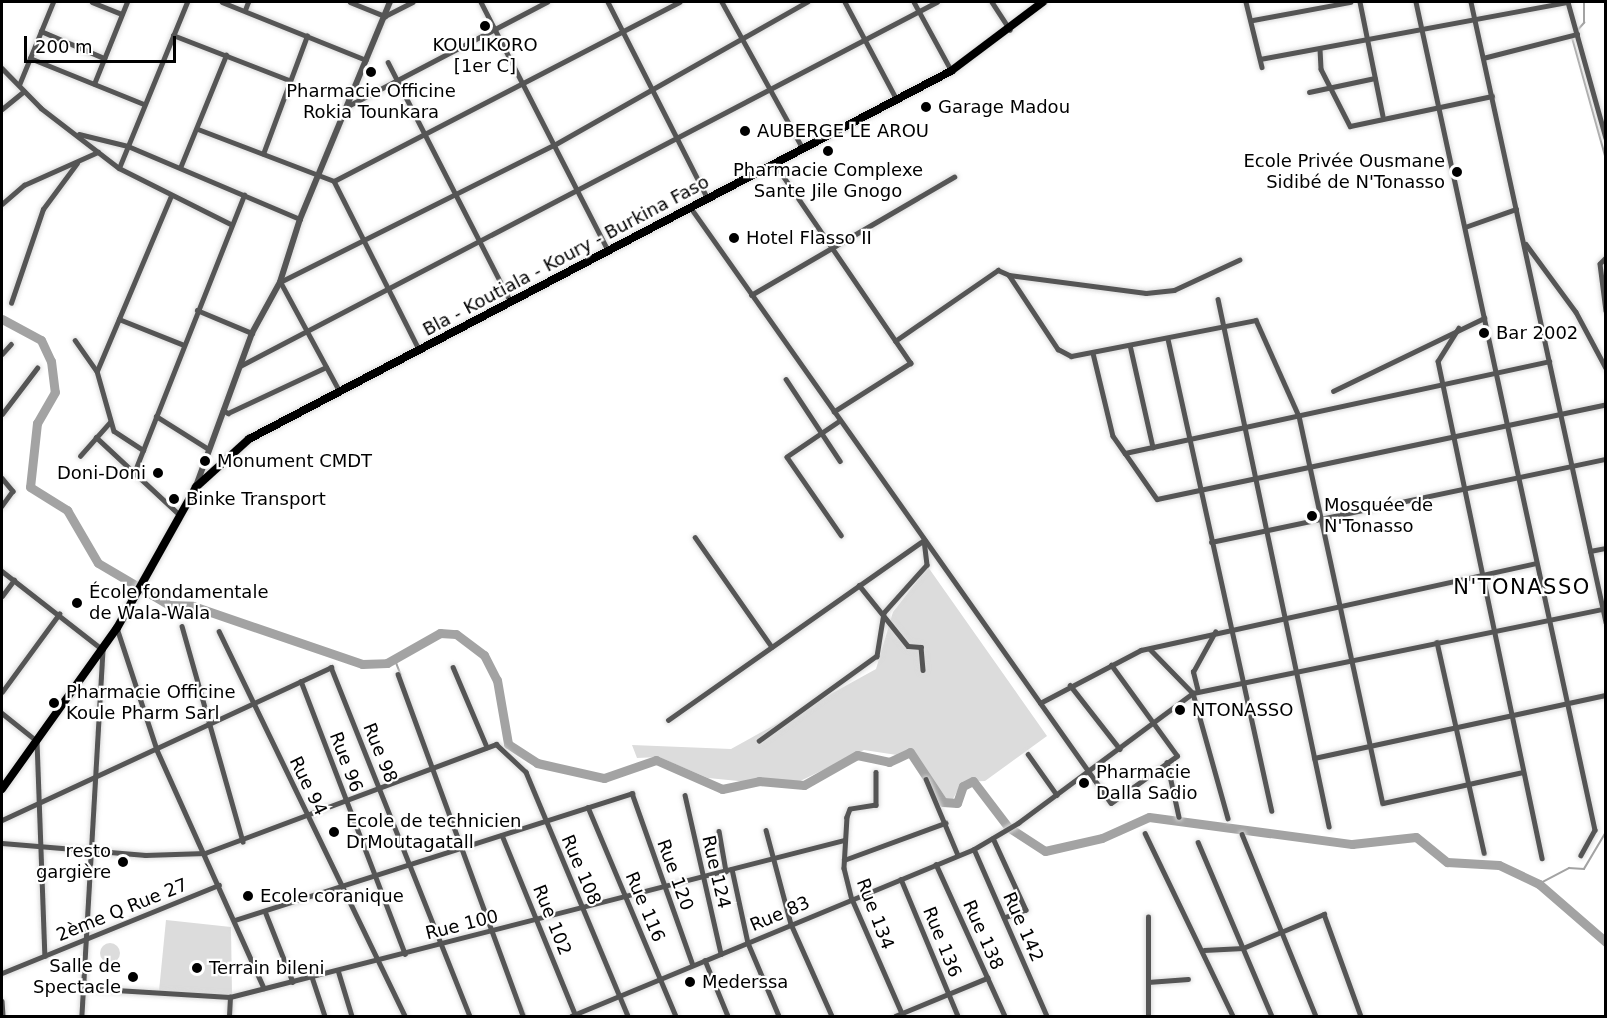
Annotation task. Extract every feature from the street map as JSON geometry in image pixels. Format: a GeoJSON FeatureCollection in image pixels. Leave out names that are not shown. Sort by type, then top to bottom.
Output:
{"type":"FeatureCollection","features":[{"type":"Feature","properties":{"kind":"main road","name":"Bla - Koutiala - Koury - Burkina Faso"},"geometry":{"type":"LineString","coordinates":[[2,789],[103,650],[146,579],[196,487],[249,439],[951,71],[1010,30],[1043,2]]}},
{"type":"Feature","properties":{"kind":"street"},"geometry":{"type":"LineString","coordinates":[[19,85],[53,2]]}},
{"type":"Feature","properties":{"kind":"street"},"geometry":{"type":"LineString","coordinates":[[92,2],[122,14]]}},
{"type":"Feature","properties":{"kind":"street"},"geometry":{"type":"LineString","coordinates":[[94,84],[127,2]]}},
{"type":"Feature","properties":{"kind":"street"},"geometry":{"type":"LineString","coordinates":[[119,168],[187,2]]}},
{"type":"Feature","properties":{"kind":"street"},"geometry":{"type":"LineString","coordinates":[[222,2],[366,60]]}},
{"type":"Feature","properties":{"kind":"street"},"geometry":{"type":"LineString","coordinates":[[244,10],[248,2]]}},
{"type":"Feature","properties":{"kind":"street"},"geometry":{"type":"LineString","coordinates":[[350,2],[385,16],[413,2]]}},
{"type":"Feature","properties":{"kind":"street"},"geometry":{"type":"LineString","coordinates":[[196,487],[207,448],[252,333],[280,282],[300,219],[320,176],[390,2]]}},
{"type":"Feature","properties":{"kind":"street"},"geometry":{"type":"LineString","coordinates":[[481,2],[608,251]]}},
{"type":"Feature","properties":{"kind":"street"},"geometry":{"type":"LineString","coordinates":[[346,107],[547,2]]}},
{"type":"Feature","properties":{"kind":"street"},"geometry":{"type":"LineString","coordinates":[[608,2],[708,199]]}},
{"type":"Feature","properties":{"kind":"street"},"geometry":{"type":"LineString","coordinates":[[334,181],[679,2]]}},
{"type":"Feature","properties":{"kind":"street"},"geometry":{"type":"LineString","coordinates":[[722,2],[803,149]]}},
{"type":"Feature","properties":{"kind":"street"},"geometry":{"type":"LineString","coordinates":[[280,282],[554,145],[651,85],[807,2]]}},
{"type":"Feature","properties":{"kind":"street"},"geometry":{"type":"LineString","coordinates":[[845,2],[897,100]]}},
{"type":"Feature","properties":{"kind":"street"},"geometry":{"type":"LineString","coordinates":[[914,2],[951,71]]}},
{"type":"Feature","properties":{"kind":"street"},"geometry":{"type":"LineString","coordinates":[[240,366],[937,2]]}},
{"type":"Feature","properties":{"kind":"street"},"geometry":{"type":"LineString","coordinates":[[992,2],[1010,30]]}},
{"type":"Feature","properties":{"kind":"street"},"geometry":{"type":"LineString","coordinates":[[1246,2],[1253,20],[1262,67]]}},
{"type":"Feature","properties":{"kind":"street"},"geometry":{"type":"LineString","coordinates":[[1253,20],[1350,2]]}},
{"type":"Feature","properties":{"kind":"street"},"geometry":{"type":"LineString","coordinates":[[1360,2],[1383,116]]}},
{"type":"Feature","properties":{"kind":"street"},"geometry":{"type":"LineString","coordinates":[[1416,2],[1595,830],[1581,855]]}},
{"type":"Feature","properties":{"kind":"street"},"geometry":{"type":"LineString","coordinates":[[1471,2],[1604,608],[1605,622]]}},
{"type":"Feature","properties":{"kind":"street"},"geometry":{"type":"LineString","coordinates":[[1260,59],[1367,42],[1422,29],[1568,2],[1605,138]]}},
{"type":"Feature","properties":{"kind":"street"},"geometry":{"type":"LineString","coordinates":[[41,31],[104,58]]}},
{"type":"Feature","properties":{"kind":"street"},"geometry":{"type":"LineString","coordinates":[[1483,58],[1577,33]]}},
{"type":"Feature","properties":{"kind":"street"},"geometry":{"type":"LineString","coordinates":[[173,35],[289,80]]}},
{"type":"Feature","properties":{"kind":"street"},"geometry":{"type":"LineString","coordinates":[[263,154],[307,36]]}},
{"type":"Feature","properties":{"kind":"street"},"geometry":{"type":"LineString","coordinates":[[1320,49],[1321,69],[1350,126],[1383,116],[1492,96]]}},
{"type":"Feature","properties":{"kind":"street"},"geometry":{"type":"LineString","coordinates":[[180,168],[198,129],[226,55]]}},
{"type":"Feature","properties":{"kind":"street"},"geometry":{"type":"LineString","coordinates":[[30,58],[144,104]]}},
{"type":"Feature","properties":{"kind":"street"},"geometry":{"type":"LineString","coordinates":[[388,62],[511,302]]}},
{"type":"Feature","properties":{"kind":"street"},"geometry":{"type":"LineString","coordinates":[[2,68],[24,91],[119,168],[231,224]]}},
{"type":"Feature","properties":{"kind":"street"},"geometry":{"type":"LineString","coordinates":[[1309,92],[1375,78]]}},
{"type":"Feature","properties":{"kind":"street"},"geometry":{"type":"LineString","coordinates":[[2,109],[24,91]]}},
{"type":"Feature","properties":{"kind":"street"},"geometry":{"type":"LineString","coordinates":[[198,129],[334,181],[418,349]]}},
{"type":"Feature","properties":{"kind":"street"},"geometry":{"type":"LineString","coordinates":[[76,133],[128,146],[300,219]]}},
{"type":"Feature","properties":{"kind":"street"},"geometry":{"type":"LineString","coordinates":[[2,204],[24,185],[98,152]]}},
{"type":"Feature","properties":{"kind":"street"},"geometry":{"type":"LineString","coordinates":[[11,303],[43,209],[77,163]]}},
{"type":"Feature","properties":{"kind":"street"},"geometry":{"type":"LineString","coordinates":[[775,164],[911,363],[834,412]]}},
{"type":"Feature","properties":{"kind":"street"},"geometry":{"type":"LineString","coordinates":[[751,295],[954,177]]}},
{"type":"Feature","properties":{"kind":"street"},"geometry":{"type":"LineString","coordinates":[[134,473],[244,195]]}},
{"type":"Feature","properties":{"kind":"street"},"geometry":{"type":"LineString","coordinates":[[97,371],[171,196]]}},
{"type":"Feature","properties":{"kind":"street"},"geometry":{"type":"LineString","coordinates":[[692,208],[751,295],[1111,803],[1177,756],[1111,665]]}},
{"type":"Feature","properties":{"kind":"street"},"geometry":{"type":"LineString","coordinates":[[1465,227],[1516,209]]}},
{"type":"Feature","properties":{"kind":"street"},"geometry":{"type":"LineString","coordinates":[[1522,239],[1576,312],[1605,368]]}},
{"type":"Feature","properties":{"kind":"street"},"geometry":{"type":"LineString","coordinates":[[1605,258],[1600,264],[1605,311]]}},
{"type":"Feature","properties":{"kind":"street"},"geometry":{"type":"LineString","coordinates":[[895,341],[984,276],[998,270],[1009,275],[1146,293],[1174,290],[1239,260]]}},
{"type":"Feature","properties":{"kind":"street"},"geometry":{"type":"LineString","coordinates":[[1009,275],[1058,349],[1071,356],[1168,339],[1256,320],[1299,416],[1383,803],[1523,772]]}},
{"type":"Feature","properties":{"kind":"street"},"geometry":{"type":"LineString","coordinates":[[280,282],[339,392]]}},
{"type":"Feature","properties":{"kind":"street"},"geometry":{"type":"LineString","coordinates":[[1218,299],[1329,826]]}},
{"type":"Feature","properties":{"kind":"street"},"geometry":{"type":"LineString","coordinates":[[197,310],[252,333]]}},
{"type":"Feature","properties":{"kind":"street"},"geometry":{"type":"LineString","coordinates":[[1333,392],[1484,318]]}},
{"type":"Feature","properties":{"kind":"street"},"geometry":{"type":"LineString","coordinates":[[118,319],[184,345]]}},
{"type":"Feature","properties":{"kind":"street"},"geometry":{"type":"LineString","coordinates":[[1460,328],[1438,361],[1481,576],[1542,858]]}},
{"type":"Feature","properties":{"kind":"street"},"geometry":{"type":"LineString","coordinates":[[1168,339],[1272,811]]}},
{"type":"Feature","properties":{"kind":"street"},"geometry":{"type":"LineString","coordinates":[[75,340],[97,371],[110,422],[127,444],[143,450]]}},
{"type":"Feature","properties":{"kind":"street"},"geometry":{"type":"LineString","coordinates":[[2,354],[12,344]]}},
{"type":"Feature","properties":{"kind":"street"},"geometry":{"type":"LineString","coordinates":[[1130,345],[1153,447]]}},
{"type":"Feature","properties":{"kind":"street"},"geometry":{"type":"LineString","coordinates":[[1093,353],[1113,436],[1157,499],[1605,404]]}},
{"type":"Feature","properties":{"kind":"street"},"geometry":{"type":"LineString","coordinates":[[1125,453],[1549,361]]}},
{"type":"Feature","properties":{"kind":"street"},"geometry":{"type":"LineString","coordinates":[[222,409],[228,413],[326,367]]}},
{"type":"Feature","properties":{"kind":"street"},"geometry":{"type":"LineString","coordinates":[[2,414],[37,368]]}},
{"type":"Feature","properties":{"kind":"street"},"geometry":{"type":"LineString","coordinates":[[786,379],[840,461]]}},
{"type":"Feature","properties":{"kind":"street"},"geometry":{"type":"LineString","coordinates":[[156,416],[207,448]]}},
{"type":"Feature","properties":{"kind":"street"},"geometry":{"type":"LineString","coordinates":[[840,421],[788,457],[841,535]]}},
{"type":"Feature","properties":{"kind":"street"},"geometry":{"type":"LineString","coordinates":[[80,456],[110,422]]}},
{"type":"Feature","properties":{"kind":"street"},"geometry":{"type":"LineString","coordinates":[[96,438],[180,515]]}},
{"type":"Feature","properties":{"kind":"street"},"geometry":{"type":"LineString","coordinates":[[1211,542],[1464,492],[1605,459]]}},
{"type":"Feature","properties":{"kind":"street"},"geometry":{"type":"LineString","coordinates":[[2,478],[13,491],[2,506]]}},
{"type":"Feature","properties":{"kind":"street"},"geometry":{"type":"LineString","coordinates":[[695,537],[772,647]]}},
{"type":"Feature","properties":{"kind":"street"},"geometry":{"type":"LineString","coordinates":[[668,720],[924,540]]}},
{"type":"Feature","properties":{"kind":"street"},"geometry":{"type":"LineString","coordinates":[[759,741],[877,656],[884,613],[927,565],[924,540]]}},
{"type":"Feature","properties":{"kind":"street"},"geometry":{"type":"LineString","coordinates":[[1590,551],[1605,548]]}},
{"type":"Feature","properties":{"kind":"street"},"geometry":{"type":"LineString","coordinates":[[1040,703],[1070,685],[1150,649],[1230,628],[1536,563]]}},
{"type":"Feature","properties":{"kind":"street"},"geometry":{"type":"LineString","coordinates":[[2,571],[103,650],[81,1017]]}},
{"type":"Feature","properties":{"kind":"street"},"geometry":{"type":"LineString","coordinates":[[2,596],[14,580]]}},
{"type":"Feature","properties":{"kind":"street"},"geometry":{"type":"LineString","coordinates":[[859,585],[884,613],[908,646],[921,647],[923,670]]}},
{"type":"Feature","properties":{"kind":"street"},"geometry":{"type":"LineString","coordinates":[[1196,693],[1548,617],[1604,608]]}},
{"type":"Feature","properties":{"kind":"street"},"geometry":{"type":"LineString","coordinates":[[2,692],[59,615]]}},
{"type":"Feature","properties":{"kind":"street"},"geometry":{"type":"LineString","coordinates":[[182,626],[243,842]]}},
{"type":"Feature","properties":{"kind":"street"},"geometry":{"type":"LineString","coordinates":[[117,628],[157,750],[264,988]]}},
{"type":"Feature","properties":{"kind":"street","name":"Rue 94"},"geometry":{"type":"LineString","coordinates":[[219,631],[405,1017]]}},
{"type":"Feature","properties":{"kind":"street"},"geometry":{"type":"LineString","coordinates":[[1215,632],[1193,672],[1196,693],[1228,818]]}},
{"type":"Feature","properties":{"kind":"street"},"geometry":{"type":"LineString","coordinates":[[1437,642],[1484,853]]}},
{"type":"Feature","properties":{"kind":"street"},"geometry":{"type":"LineString","coordinates":[[1150,649],[1196,693]]}},
{"type":"Feature","properties":{"kind":"street","name":"Rue 98"},"geometry":{"type":"LineString","coordinates":[[301,681],[331,667],[470,1017]]}},
{"type":"Feature","properties":{"kind":"street"},"geometry":{"type":"LineString","coordinates":[[2,843],[92,851],[205,853],[243,842],[488,747],[453,668]]}},
{"type":"Feature","properties":{"kind":"street"},"geometry":{"type":"LineString","coordinates":[[398,674],[459,849],[523,1017]]}},
{"type":"Feature","properties":{"kind":"street"},"geometry":{"type":"LineString","coordinates":[[2,820],[43,803],[96,774],[157,750],[301,681]]}},
{"type":"Feature","properties":{"kind":"street","name":"Rue 96"},"geometry":{"type":"LineString","coordinates":[[301,681],[405,954]]}},
{"type":"Feature","properties":{"kind":"street"},"geometry":{"type":"LineString","coordinates":[[1070,685],[1120,749]]}},
{"type":"Feature","properties":{"kind":"street","name":"Rue 83"},"geometry":{"type":"LineString","coordinates":[[574,1016],[974,849],[1018,824],[1196,693]]}},
{"type":"Feature","properties":{"kind":"street"},"geometry":{"type":"LineString","coordinates":[[1314,758],[1605,695]]}},
{"type":"Feature","properties":{"kind":"street"},"geometry":{"type":"LineString","coordinates":[[2,713],[37,741],[43,803],[45,956]]}},
{"type":"Feature","properties":{"kind":"street","name":"Rue 108"},"geometry":{"type":"LineString","coordinates":[[488,747],[496,744],[526,772],[628,1017]]}},
{"type":"Feature","properties":{"kind":"street"},"geometry":{"type":"LineString","coordinates":[[1028,754],[1057,795]]}},
{"type":"Feature","properties":{"kind":"street"},"geometry":{"type":"LineString","coordinates":[[1167,762],[1179,817]]}},
{"type":"Feature","properties":{"kind":"street","name":"Rue 134"},"geometry":{"type":"LineString","coordinates":[[876,772],[876,805],[850,809],[847,817],[844,860],[852,899],[903,1015]]}},
{"type":"Feature","properties":{"kind":"street"},"geometry":{"type":"LineString","coordinates":[[926,779],[958,855]]}},
{"type":"Feature","properties":{"kind":"street","name":"Rue 120"},"geometry":{"type":"LineString","coordinates":[[588,807],[632,793],[693,966]]}},
{"type":"Feature","properties":{"kind":"street","name":"Rue 124"},"geometry":{"type":"LineString","coordinates":[[685,795],[721,954]]}},
{"type":"Feature","properties":{"kind":"street"},"geometry":{"type":"LineString","coordinates":[[235,920],[588,807]]}},
{"type":"Feature","properties":{"kind":"street","name":"Rue 116"},"geometry":{"type":"LineString","coordinates":[[588,807],[676,1017]]}},
{"type":"Feature","properties":{"kind":"street"},"geometry":{"type":"LineString","coordinates":[[844,860],[945,823]]}},
{"type":"Feature","properties":{"kind":"street"},"geometry":{"type":"LineString","coordinates":[[766,830],[791,924],[831,1017]]}},
{"type":"Feature","properties":{"kind":"street"},"geometry":{"type":"LineString","coordinates":[[719,831],[748,943],[779,1017]]}},
{"type":"Feature","properties":{"kind":"street"},"geometry":{"type":"LineString","coordinates":[[1144,833],[1204,950],[1233,1017]]}},
{"type":"Feature","properties":{"kind":"street"},"geometry":{"type":"LineString","coordinates":[[1242,834],[1316,1017]]}},
{"type":"Feature","properties":{"kind":"street","name":"Rue 102"},"geometry":{"type":"LineString","coordinates":[[502,835],[574,1016]]}},
{"type":"Feature","properties":{"kind":"street"},"geometry":{"type":"LineString","coordinates":[[996,837],[1026,910],[1004,918]]}},
{"type":"Feature","properties":{"kind":"street","name":"Rue 100"},"geometry":{"type":"LineString","coordinates":[[83,988],[230,997],[441,945],[844,840]]}},
{"type":"Feature","properties":{"kind":"street"},"geometry":{"type":"LineString","coordinates":[[1198,842],[1272,1017]]}},
{"type":"Feature","properties":{"kind":"street","name":"Rue 142"},"geometry":{"type":"LineString","coordinates":[[974,849],[1047,1017]]}},
{"type":"Feature","properties":{"kind":"street","name":"Rue 138"},"geometry":{"type":"LineString","coordinates":[[936,864],[1005,1017]]}},
{"type":"Feature","properties":{"kind":"street","name":"Rue 136"},"geometry":{"type":"LineString","coordinates":[[901,879],[958,1017]]}},
{"type":"Feature","properties":{"kind":"street","name":"2ème Q Rue 27"},"geometry":{"type":"LineString","coordinates":[[2,973],[219,885]]}},
{"type":"Feature","properties":{"kind":"street"},"geometry":{"type":"LineString","coordinates":[[265,911],[293,981]]}},
{"type":"Feature","properties":{"kind":"street"},"geometry":{"type":"LineString","coordinates":[[1204,950],[1243,948],[1281,928],[1324,914],[1361,1017]]}},
{"type":"Feature","properties":{"kind":"street"},"geometry":{"type":"LineString","coordinates":[[1148,917],[1148,1017]]}},
{"type":"Feature","properties":{"kind":"street"},"geometry":{"type":"LineString","coordinates":[[705,960],[728,1017]]}},
{"type":"Feature","properties":{"kind":"street"},"geometry":{"type":"LineString","coordinates":[[338,970],[352,1017]]}},
{"type":"Feature","properties":{"kind":"street"},"geometry":{"type":"LineString","coordinates":[[312,977],[325,1017]]}},
{"type":"Feature","properties":{"kind":"street"},"geometry":{"type":"LineString","coordinates":[[895,1017],[987,978]]}},
{"type":"Feature","properties":{"kind":"street"},"geometry":{"type":"LineString","coordinates":[[1148,982],[1188,979]]}},
{"type":"Feature","properties":{"kind":"street"},"geometry":{"type":"LineString","coordinates":[[229,1017],[230,997]]}},
{"type":"Feature","properties":{"kind":"street"},"geometry":{"type":"LineString","coordinates":[[2,1001],[3,1017]]}},
{"type":"Feature","properties":{"kind":"shaded area"},"geometry":{"type":"Polygon","coordinates":[[[928,567],[1047,736],[985,781],[962,782],[953,799],[946,800],[910,757],[864,750],[790,786],[708,778],[659,757],[637,758],[632,745],[731,749],[876,669],[893,612],[928,567]]]}},
{"type":"Feature","properties":{"kind":"shaded area","name":"Terrain bileni"},"geometry":{"type":"Polygon","coordinates":[[[166,920],[231,927],[232,995],[159,991],[166,920]]]}},
{"type":"Feature","properties":{"kind":"shaded area"},"geometry":{"type":"Polygon","coordinates":[[[110,943],[117,946],[120,953],[117,960],[110,963],[103,960],[100,953],[103,946],[110,943]]]}},
{"type":"Feature","properties":{"kind":"waterway"},"geometry":{"type":"LineString","coordinates":[[1577,31],[1584,23],[1584,2]]}},
{"type":"Feature","properties":{"kind":"waterway"},"geometry":{"type":"LineString","coordinates":[[1572,36],[1606,158]]}},
{"type":"Feature","properties":{"kind":"waterway"},"geometry":{"type":"LineString","coordinates":[[2,319],[41,340],[51,361],[55,392],[37,423],[30,487],[67,510],[98,563],[169,605],[193,606],[362,664],[387,663],[440,633],[456,634],[484,655],[497,680],[508,744],[537,763],[604,778],[656,760],[722,789],[759,781],[804,785],[857,755],[889,762],[910,752],[943,802],[957,803],[963,786],[973,781],[1008,827],[1045,851],[1102,838],[1149,817],[1352,844],[1416,837],[1447,862],[1499,865],[1539,884],[1606,942]]}},
{"type":"Feature","properties":{"kind":"waterway"},"geometry":{"type":"LineString","coordinates":[[1606,322],[1606,339]]}},
{"type":"Feature","properties":{"kind":"waterway"},"geometry":{"type":"LineString","coordinates":[[395,659],[401,675]]}},
{"type":"Feature","properties":{"kind":"waterway"},"geometry":{"type":"LineString","coordinates":[[1539,884],[1569,868],[1584,869],[1606,832]]}},
{"type":"Feature","properties":{"kind":"waterway"},"geometry":{"type":"LineString","coordinates":[[521,1003],[526,1016]]}},
{"type":"Feature","properties":{"kind":"place","name":"KOULIKORO [1er C]"},"geometry":{"type":"Point","coordinates":[485,26]}},
{"type":"Feature","properties":{"kind":"place","name":"Pharmacie Officine Rokia Tounkara"},"geometry":{"type":"Point","coordinates":[371,72]}},
{"type":"Feature","properties":{"kind":"place","name":"Garage Madou"},"geometry":{"type":"Point","coordinates":[926,107]}},
{"type":"Feature","properties":{"kind":"place","name":"AUBERGE LE AROU"},"geometry":{"type":"Point","coordinates":[745,131]}},
{"type":"Feature","properties":{"kind":"place","name":"Pharmacie Complexe Sante Jile Gnogo"},"geometry":{"type":"Point","coordinates":[828,151]}},
{"type":"Feature","properties":{"kind":"place","name":"Ecole Privée Ousmane Sidibé de N'Tonasso"},"geometry":{"type":"Point","coordinates":[1457,172]}},
{"type":"Feature","properties":{"kind":"place","name":"Hotel Flasso II"},"geometry":{"type":"Point","coordinates":[734,238]}},
{"type":"Feature","properties":{"kind":"place","name":"Bar 2002"},"geometry":{"type":"Point","coordinates":[1484,333]}},
{"type":"Feature","properties":{"kind":"place","name":"Monument CMDT"},"geometry":{"type":"Point","coordinates":[205,461]}},
{"type":"Feature","properties":{"kind":"place","name":"Doni-Doni"},"geometry":{"type":"Point","coordinates":[158,473]}},
{"type":"Feature","properties":{"kind":"place","name":"Binke Transport"},"geometry":{"type":"Point","coordinates":[174,499]}},
{"type":"Feature","properties":{"kind":"place","name":"Mosquée de N'Tonasso"},"geometry":{"type":"Point","coordinates":[1312,516]}},
{"type":"Feature","properties":{"kind":"place","name":"École fondamentale de Wala-Wala"},"geometry":{"type":"Point","coordinates":[77,603]}},
{"type":"Feature","properties":{"kind":"place","name":"Pharmacie Officine Koule Pharm Sarl"},"geometry":{"type":"Point","coordinates":[54,703]}},
{"type":"Feature","properties":{"kind":"place","name":"NTONASSO"},"geometry":{"type":"Point","coordinates":[1180,710]}},
{"type":"Feature","properties":{"kind":"place","name":"Pharmacie Dalla Sadio"},"geometry":{"type":"Point","coordinates":[1084,783]}},
{"type":"Feature","properties":{"kind":"place","name":"Ecole de technicien DrMoutagatall"},"geometry":{"type":"Point","coordinates":[334,832]}},
{"type":"Feature","properties":{"kind":"place","name":"resto gargière"},"geometry":{"type":"Point","coordinates":[123,862]}},
{"type":"Feature","properties":{"kind":"place","name":"Ecole coranique"},"geometry":{"type":"Point","coordinates":[248,896]}},
{"type":"Feature","properties":{"kind":"place","name":"Terrain bileni"},"geometry":{"type":"Point","coordinates":[197,968]}},
{"type":"Feature","properties":{"kind":"place","name":"Salle de Spectacle"},"geometry":{"type":"Point","coordinates":[133,977]}},
{"type":"Feature","properties":{"kind":"place","name":"Mederssa"},"geometry":{"type":"Point","coordinates":[690,982]}},
{"type":"Feature","properties":{"kind":"district","name":"N'TONASSO"},"geometry":{"type":"Point","coordinates":[1522,587]}}]}
